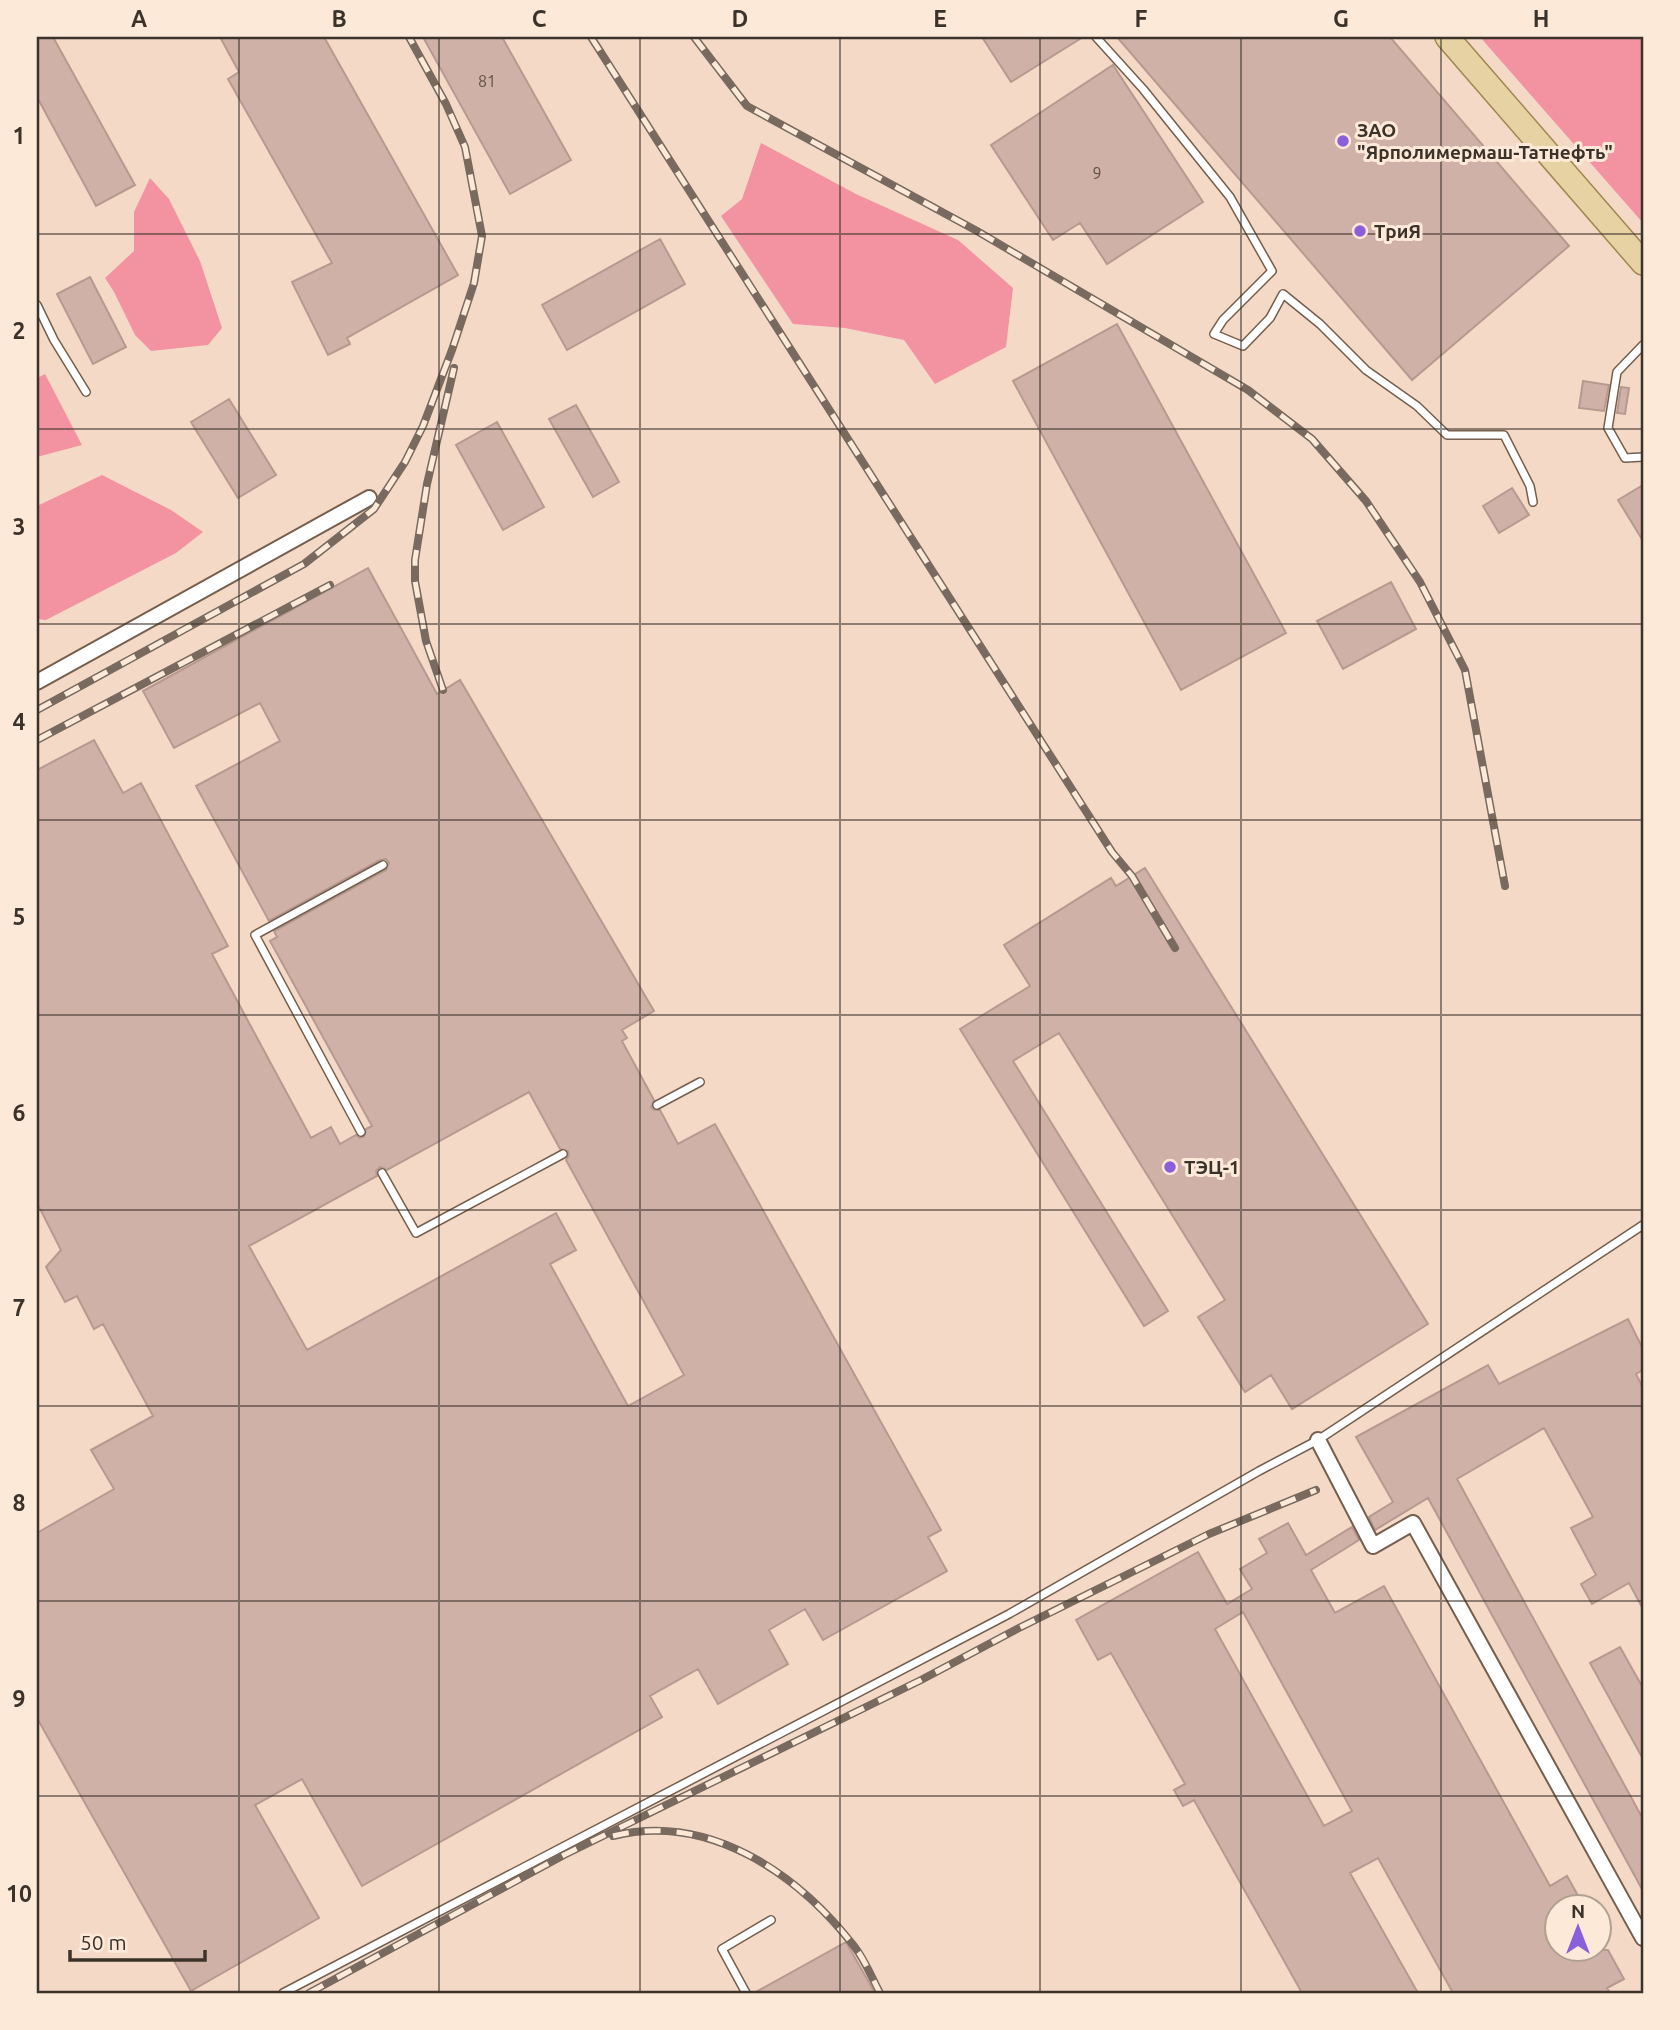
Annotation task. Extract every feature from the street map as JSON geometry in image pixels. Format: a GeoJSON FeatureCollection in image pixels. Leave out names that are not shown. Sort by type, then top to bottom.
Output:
{"type":"FeatureCollection","features":[{"type":"Feature","properties":{"kind":"main road"},"geometry":{"type":"LineString","coordinates":[[1447,37],[1643,263]]}},
{"type":"Feature","properties":{"kind":"street"},"geometry":{"type":"LineString","coordinates":[[37,682],[369,498]]}},
{"type":"Feature","properties":{"kind":"street"},"geometry":{"type":"LineString","coordinates":[[1318,1440],[1373,1546],[1413,1523],[1643,1938]]}},
{"type":"Feature","properties":{"kind":"lane"},"geometry":{"type":"LineString","coordinates":[[1096,37],[1143,89],[1230,197],[1272,271],[1223,320],[1214,334],[1243,346],[1270,318],[1283,294],[1320,324],[1366,370],[1418,406],[1447,435],[1504,435],[1530,486],[1533,502]]}},
{"type":"Feature","properties":{"kind":"lane"},"geometry":{"type":"LineString","coordinates":[[37,305],[54,340],[86,392]]}},
{"type":"Feature","properties":{"kind":"lane"},"geometry":{"type":"LineString","coordinates":[[1643,345],[1618,372],[1608,428],[1625,458],[1643,457]]}},
{"type":"Feature","properties":{"kind":"lane"},"geometry":{"type":"LineString","coordinates":[[361,1132],[255,935],[383,865]]}},
{"type":"Feature","properties":{"kind":"lane"},"geometry":{"type":"LineString","coordinates":[[657,1105],[700,1082]]}},
{"type":"Feature","properties":{"kind":"lane"},"geometry":{"type":"LineString","coordinates":[[382,1173],[416,1233],[562,1154]]}},
{"type":"Feature","properties":{"kind":"lane"},"geometry":{"type":"LineString","coordinates":[[283,1993],[1009,1614],[1318,1440],[1643,1225]]}},
{"type":"Feature","properties":{"kind":"lane"},"geometry":{"type":"LineString","coordinates":[[747,1993],[722,1949],[771,1920]]}},
{"type":"Feature","properties":{"kind":"shaded area"},"geometry":{"type":"Polygon","coordinates":[[[1480,37],[1643,37],[1643,223],[1480,37]]]}},
{"type":"Feature","properties":{"kind":"shaded area"},"geometry":{"type":"Polygon","coordinates":[[[761,143],[856,194],[958,240],[1013,288],[1006,347],[935,384],[904,340],[845,328],[793,324],[721,216],[742,199],[761,143]]]}},
{"type":"Feature","properties":{"kind":"shaded area"},"geometry":{"type":"Polygon","coordinates":[[[150,178],[169,199],[200,261],[222,328],[208,345],[151,351],[135,335],[105,278],[134,251],[134,212],[150,178]]]}},
{"type":"Feature","properties":{"kind":"shaded area"},"geometry":{"type":"Polygon","coordinates":[[[45,374],[82,445],[37,457],[37,378],[45,374]]]}},
{"type":"Feature","properties":{"kind":"shaded area"},"geometry":{"type":"Polygon","coordinates":[[[102,475],[171,510],[203,532],[176,553],[46,620],[37,619],[37,506],[102,475]]]}},
{"type":"Feature","properties":{"kind":"building"},"geometry":{"type":"Polygon","coordinates":[[[37,37],[53,37],[135,185],[96,206],[37,97],[37,37]]]}},
{"type":"Feature","properties":{"kind":"building"},"geometry":{"type":"Polygon","coordinates":[[[220,37],[324,37],[458,275],[347,338],[350,344],[328,355],[292,282],[332,263],[228,79],[239,72],[220,37]]]}},
{"type":"Feature","properties":{"kind":"building"},"geometry":{"type":"Polygon","coordinates":[[[423,37],[502,37],[571,160],[510,194],[423,37]]]}},
{"type":"Feature","properties":{"kind":"building"},"geometry":{"type":"Polygon","coordinates":[[[982,37],[1083,37],[1011,82],[982,37]]]}},
{"type":"Feature","properties":{"kind":"building","name":"ЗАО \"Ярполимермаш-Татнефть\""},"geometry":{"type":"Polygon","coordinates":[[[1117,37],[1390,37],[1569,246],[1412,380],[1117,37]]]}},
{"type":"Feature","properties":{"kind":"building"},"geometry":{"type":"Polygon","coordinates":[[[1113,65],[1203,202],[1107,264],[1080,223],[1053,240],[991,145],[1113,65]]]}},
{"type":"Feature","properties":{"kind":"building"},"geometry":{"type":"Polygon","coordinates":[[[660,239],[685,284],[567,350],[542,305],[660,239]]]}},
{"type":"Feature","properties":{"kind":"building"},"geometry":{"type":"Polygon","coordinates":[[[90,277],[126,347],[93,364],[57,294],[90,277]]]}},
{"type":"Feature","properties":{"kind":"building"},"geometry":{"type":"Polygon","coordinates":[[[1117,324],[1286,633],[1181,690],[1013,381],[1117,324]]]}},
{"type":"Feature","properties":{"kind":"building"},"geometry":{"type":"Polygon","coordinates":[[[1583,381],[1609,385],[1604,411],[1579,408],[1583,381]]]}},
{"type":"Feature","properties":{"kind":"building"},"geometry":{"type":"Polygon","coordinates":[[[1621,387],[1629,388],[1625,414],[1617,413],[1621,387]]]}},
{"type":"Feature","properties":{"kind":"building"},"geometry":{"type":"Polygon","coordinates":[[[229,399],[276,475],[238,498],[191,422],[229,399]]]}},
{"type":"Feature","properties":{"kind":"building"},"geometry":{"type":"Polygon","coordinates":[[[576,405],[619,482],[593,497],[549,419],[576,405]]]}},
{"type":"Feature","properties":{"kind":"building"},"geometry":{"type":"Polygon","coordinates":[[[497,422],[544,507],[503,530],[456,445],[497,422]]]}},
{"type":"Feature","properties":{"kind":"building"},"geometry":{"type":"Polygon","coordinates":[[[1643,485],[1643,541],[1618,500],[1643,485]]]}},
{"type":"Feature","properties":{"kind":"building"},"geometry":{"type":"Polygon","coordinates":[[[1512,488],[1529,515],[1499,533],[1483,506],[1512,488]]]}},
{"type":"Feature","properties":{"kind":"building"},"geometry":{"type":"Polygon","coordinates":[[[368,568],[437,694],[460,680],[654,1011],[622,1030],[627,1038],[622,1041],[654,1100],[651,1107],[660,1110],[678,1144],[715,1124],[941,1530],[928,1537],[947,1571],[823,1640],[805,1609],[769,1630],[788,1664],[718,1704],[698,1669],[650,1696],[662,1717],[362,1886],[302,1779],[255,1805],[319,1918],[191,1991],[37,1718],[37,1533],[114,1489],[91,1450],[153,1416],[103,1324],[94,1329],[77,1296],[65,1302],[46,1267],[61,1250],[37,1203],[37,770],[94,740],[123,793],[141,783],[228,946],[212,954],[311,1138],[331,1127],[340,1144],[356,1135],[364,1137],[366,1129],[372,1126],[270,941],[277,937],[274,931],[386,870],[389,863],[386,859],[380,860],[269,921],[196,786],[280,741],[260,703],[174,748],[143,691],[368,568]],[[529,1092],[387,1170],[380,1167],[376,1171],[377,1176],[249,1246],[307,1350],[556,1213],[576,1250],[550,1264],[628,1406],[684,1375],[566,1160],[568,1151],[560,1149],[529,1092]]]}},
{"type":"Feature","properties":{"kind":"building"},"geometry":{"type":"Polygon","coordinates":[[[1391,582],[1416,629],[1343,669],[1317,621],[1391,582]]]}},
{"type":"Feature","properties":{"kind":"building"},"geometry":{"type":"Polygon","coordinates":[[[1145,868],[1428,1324],[1292,1409],[1271,1375],[1245,1392],[1198,1317],[1225,1300],[1059,1033],[1013,1061],[1168,1311],[1144,1326],[960,1029],[1030,986],[1004,945],[1111,878],[1116,886],[1145,868]]]}},
{"type":"Feature","properties":{"kind":"building"},"geometry":{"type":"Polygon","coordinates":[[[1628,1319],[1643,1349],[1643,1370],[1636,1374],[1643,1388],[1643,1609],[1629,1583],[1592,1604],[1581,1584],[1596,1575],[1571,1528],[1593,1517],[1544,1428],[1457,1479],[1643,1819],[1643,1891],[1428,1498],[1375,1530],[1369,1517],[1393,1502],[1356,1437],[1488,1365],[1499,1384],[1628,1319]]]}},
{"type":"Feature","properties":{"kind":"building"},"geometry":{"type":"Polygon","coordinates":[[[1288,1523],[1306,1555],[1352,1527],[1359,1540],[1311,1570],[1335,1613],[1384,1586],[1550,1886],[1567,1876],[1577,1894],[1544,1894],[1544,1964],[1614,1964],[1614,1961],[1624,1979],[1607,1988],[1610,1993],[1453,1993],[1378,1858],[1350,1873],[1418,1993],[1302,1993],[1194,1800],[1183,1806],[1174,1790],[1185,1784],[1111,1653],[1098,1660],[1076,1620],[1198,1552],[1227,1604],[1252,1589],[1240,1569],[1267,1553],[1259,1539],[1288,1523]],[[1243,1612],[1215,1629],[1324,1826],[1352,1811],[1243,1612]]]}},
{"type":"Feature","properties":{"kind":"building"},"geometry":{"type":"Polygon","coordinates":[[[1620,1647],[1643,1688],[1643,1759],[1590,1663],[1620,1647]]]}},
{"type":"Feature","properties":{"kind":"building"},"geometry":{"type":"Polygon","coordinates":[[[846,1942],[875,1993],[754,1993],[846,1942]]]}},
{"type":"Feature","properties":{"kind":"railway"},"geometry":{"type":"LineString","coordinates":[[37,710],[304,564],[374,509],[405,462],[423,426],[452,350],[474,283],[482,236],[465,147],[446,104],[409,37]]}},
{"type":"Feature","properties":{"kind":"railway"},"geometry":{"type":"LineString","coordinates":[[591,37],[1112,852],[1132,876],[1175,948]]}},
{"type":"Feature","properties":{"kind":"railway"},"geometry":{"type":"LineString","coordinates":[[694,37],[747,106],[977,231],[1248,390],[1312,439],[1366,501],[1420,582],[1465,670],[1505,886]]}},
{"type":"Feature","properties":{"kind":"railway"},"geometry":{"type":"LineString","coordinates":[[443,690],[426,641],[415,581],[415,560],[427,484],[454,368]]}},
{"type":"Feature","properties":{"kind":"railway"},"geometry":{"type":"LineString","coordinates":[[37,740],[330,585]]}},
{"type":"Feature","properties":{"kind":"railway"},"geometry":{"type":"LineString","coordinates":[[309,1993],[564,1855],[921,1680],[1209,1534],[1316,1490]]}},
{"type":"Feature","properties":{"kind":"railway"},"geometry":{"type":"LineString","coordinates":[[613,1836],[649,1831],[683,1833],[717,1841],[748,1855],[778,1873],[832,1920],[858,1951],[880,1993]]}},
{"type":"Feature","properties":{"kind":"place","name":"ЗАО \"Ярполимермаш-Татнефть\""},"geometry":{"type":"Point","coordinates":[1343,141]}},
{"type":"Feature","properties":{"kind":"place","name":"ТриЯ"},"geometry":{"type":"Point","coordinates":[1360,231]}},
{"type":"Feature","properties":{"kind":"place","name":"ТЭЦ-1"},"geometry":{"type":"Point","coordinates":[1170,1167]}}]}
